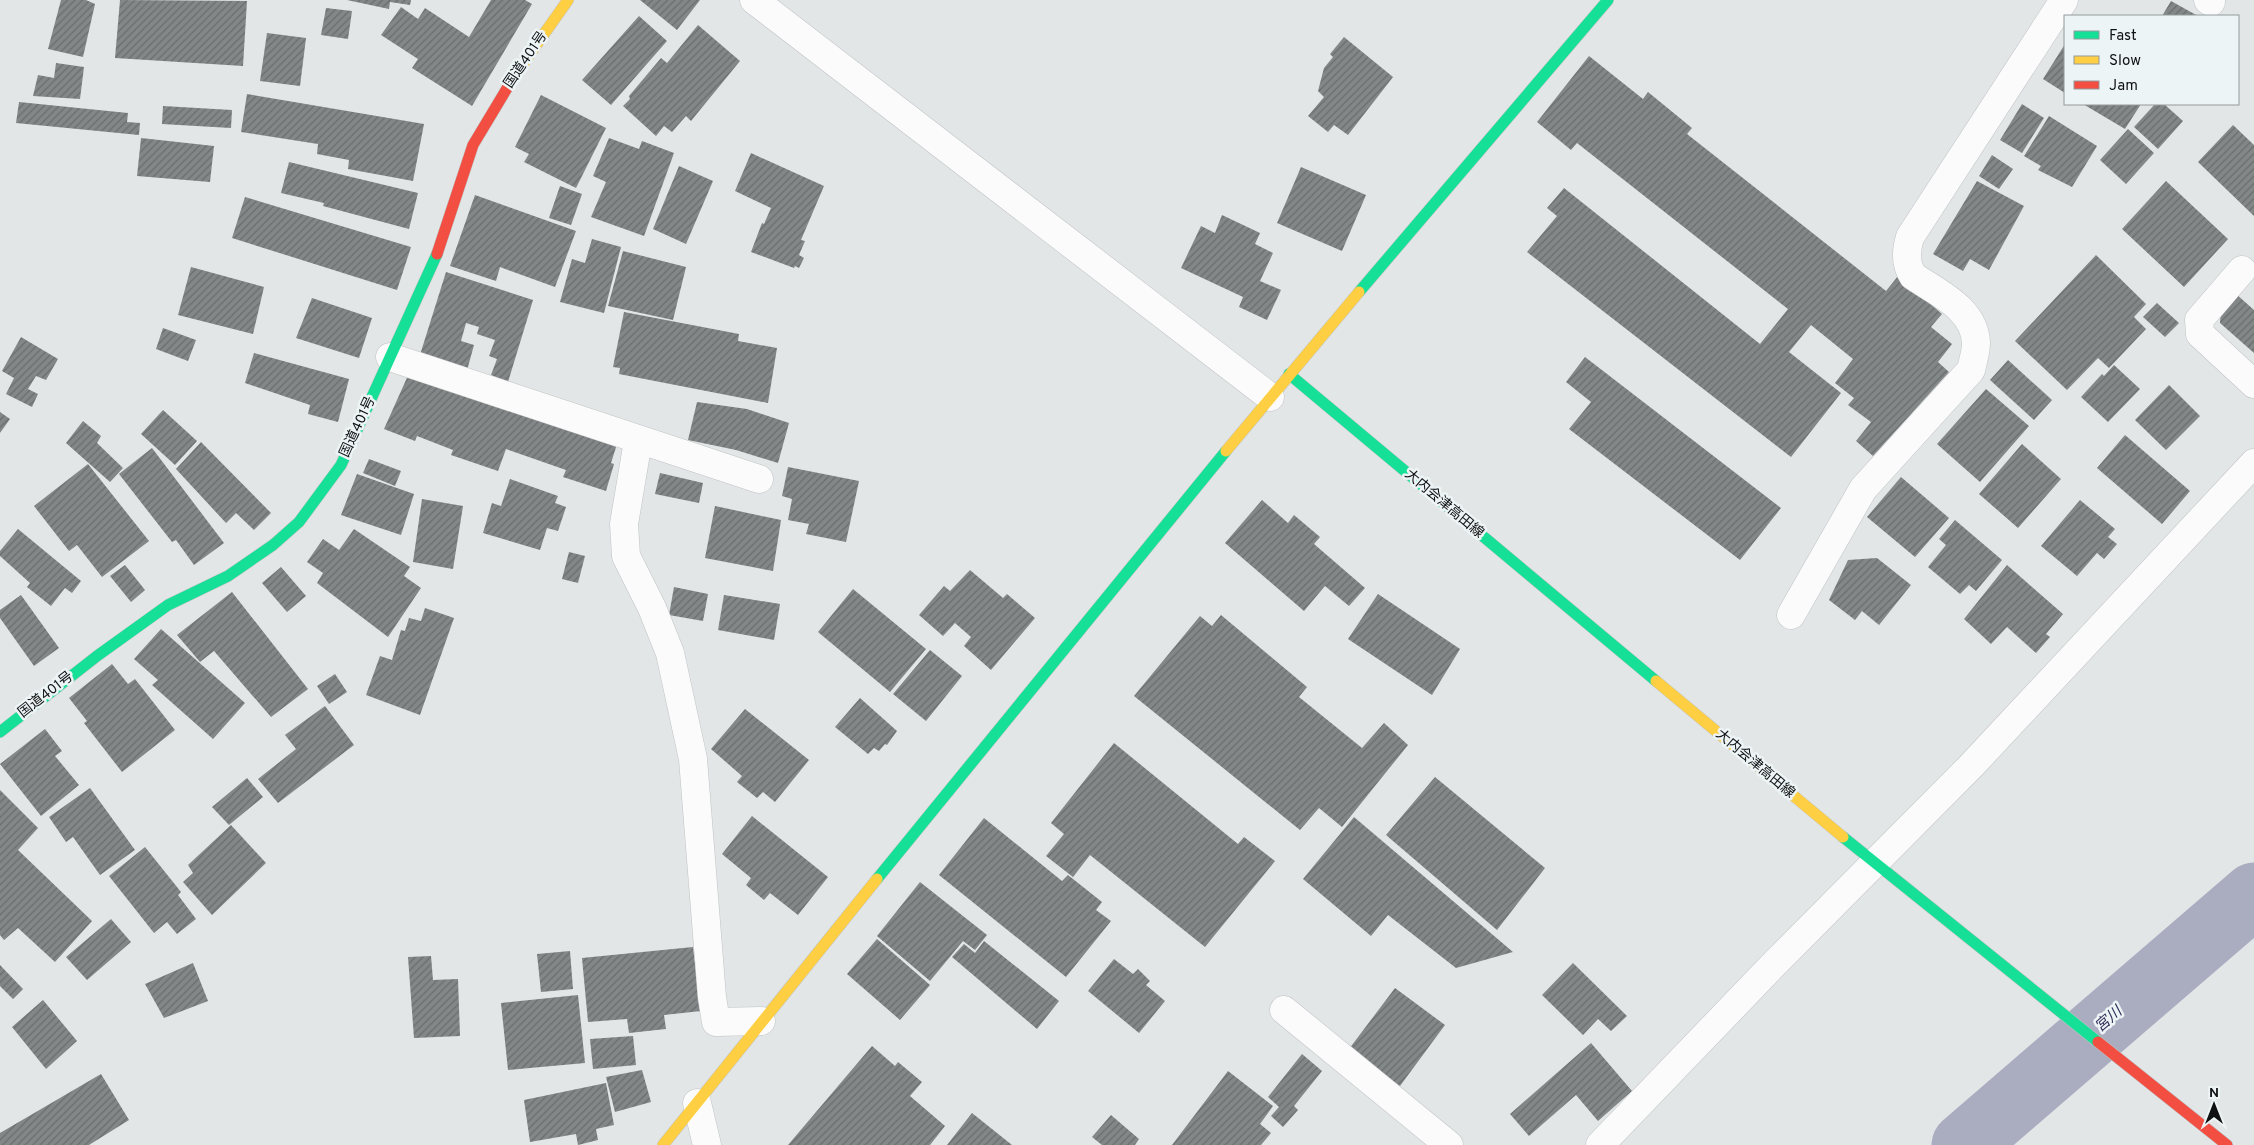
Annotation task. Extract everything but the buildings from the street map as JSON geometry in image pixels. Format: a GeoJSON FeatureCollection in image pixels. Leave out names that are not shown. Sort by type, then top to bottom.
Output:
{"type":"FeatureCollection","features":[{"type":"Feature","properties":{"kind":"main road","name":"国道401号"},"geometry":{"type":"LineString","coordinates":[[0,732],[97,656],[168,605],[228,576],[273,546],[299,522],[340,465],[443,240],[474,145],[516,73],[568,0]]}},
{"type":"Feature","properties":{"kind":"main road"},"geometry":{"type":"LineString","coordinates":[[663,1145],[761,1021],[1270,397],[1608,0]]}},
{"type":"Feature","properties":{"kind":"main road","name":"大内会津高田線"},"geometry":{"type":"LineString","coordinates":[[1289,374],[1884,872],[2227,1145]]}},
{"type":"Feature","properties":{"kind":"street"},"geometry":{"type":"LineString","coordinates":[[754,0],[1270,397]]}},
{"type":"Feature","properties":{"kind":"street"},"geometry":{"type":"LineString","coordinates":[[1791,615],[1863,489],[1971,370],[1976,344],[1974,326],[1964,311],[1913,276],[1908,269],[1907,249],[1910,237],[2064,0]]}},
{"type":"Feature","properties":{"kind":"street"},"geometry":{"type":"LineString","coordinates":[[2242,270],[2199,320],[2200,334],[2254,384]]}},
{"type":"Feature","properties":{"kind":"street"},"geometry":{"type":"LineString","coordinates":[[390,357],[638,441],[759,479]]}},
{"type":"Feature","properties":{"kind":"street"},"geometry":{"type":"LineString","coordinates":[[638,441],[624,524],[626,556],[652,608],[670,653],[693,759],[712,997],[716,1022],[761,1021]]}},
{"type":"Feature","properties":{"kind":"street"},"geometry":{"type":"LineString","coordinates":[[1600,1145],[1884,872],[1971,766],[2254,463]]}},
{"type":"Feature","properties":{"kind":"street"},"geometry":{"type":"LineString","coordinates":[[1284,1010],[1449,1145]]}},
{"type":"Feature","properties":{"kind":"street"},"geometry":{"type":"LineString","coordinates":[[697,1103],[707,1145]]}},
{"type":"Feature","properties":{"kind":"waterway","name":"宮川"},"geometry":{"type":"LineString","coordinates":[[1964,1145],[2254,895]]}},
{"type":"Feature","properties":{"kind":"traffic: fast"},"geometry":{"type":"LineString","coordinates":[[1359,292],[1608,0]]}},
{"type":"Feature","properties":{"kind":"traffic: fast"},"geometry":{"type":"LineString","coordinates":[[0,732],[97,656],[168,605],[228,576],[273,545],[299,522],[341,465],[437,254]]}},
{"type":"Feature","properties":{"kind":"traffic: fast"},"geometry":{"type":"LineString","coordinates":[[1289,374],[1656,681]]}},
{"type":"Feature","properties":{"kind":"traffic: fast"},"geometry":{"type":"LineString","coordinates":[[877,879],[1226,451]]}},
{"type":"Feature","properties":{"kind":"traffic: fast"},"geometry":{"type":"LineString","coordinates":[[1843,837],[2098,1042]]}},
{"type":"Feature","properties":{"kind":"traffic: slow"},"geometry":{"type":"LineString","coordinates":[[515,75],[568,0]]}},
{"type":"Feature","properties":{"kind":"traffic: slow"},"geometry":{"type":"LineString","coordinates":[[1226,451],[1359,292]]}},
{"type":"Feature","properties":{"kind":"traffic: slow"},"geometry":{"type":"LineString","coordinates":[[1656,681],[1843,837]]}},
{"type":"Feature","properties":{"kind":"traffic: slow"},"geometry":{"type":"LineString","coordinates":[[663,1145],[877,879]]}},
{"type":"Feature","properties":{"kind":"traffic: jam"},"geometry":{"type":"LineString","coordinates":[[437,254],[473,145],[515,75]]}},
{"type":"Feature","properties":{"kind":"traffic: jam"},"geometry":{"type":"LineString","coordinates":[[2098,1042],[2227,1145]]}}]}
